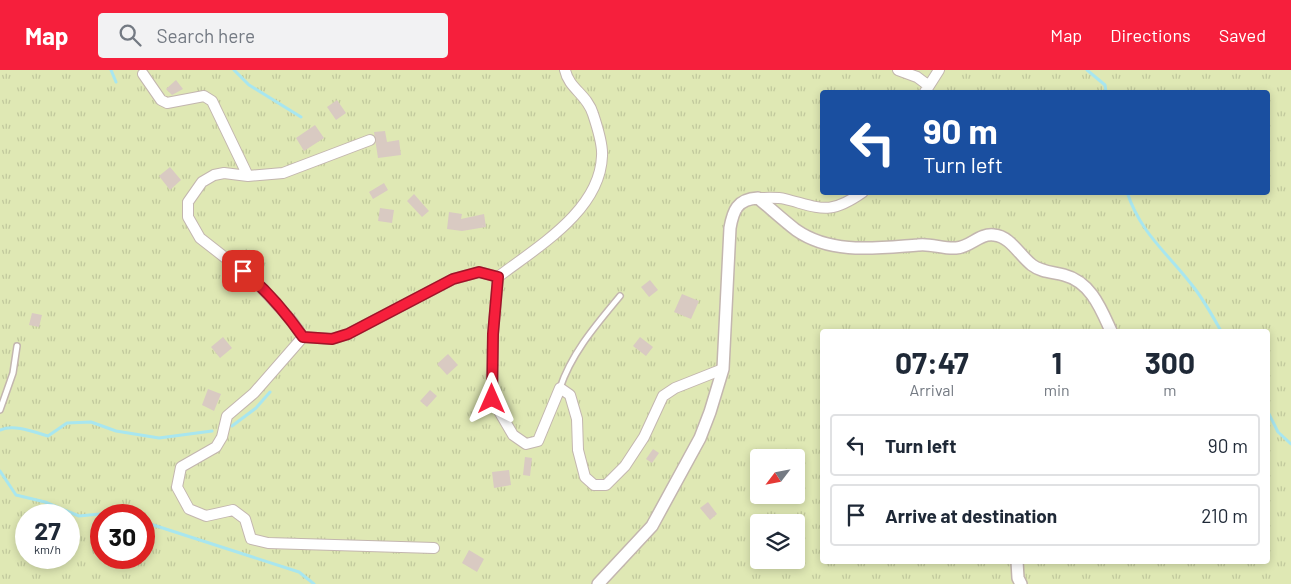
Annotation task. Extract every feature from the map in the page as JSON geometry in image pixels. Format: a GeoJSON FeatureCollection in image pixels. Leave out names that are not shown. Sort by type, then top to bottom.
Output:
{"type":"FeatureCollection","features":[{"type":"Feature","properties":{"kind":"street"},"geometry":{"type":"LineString","coordinates":[[565,70],[573,86],[587,100],[593,114],[602,155],[596,183],[570,223],[498,277],[493,334],[492,399],[512,435],[526,444],[538,441],[560,388],[570,394],[577,420],[578,450],[586,477],[594,485],[606,485],[625,466],[644,437],[663,396],[675,388],[724,369]]}},
{"type":"Feature","properties":{"kind":"street"},"geometry":{"type":"LineString","coordinates":[[898,70],[917,77],[927,89],[939,70]]}},
{"type":"Feature","properties":{"kind":"street"},"geometry":{"type":"LineString","coordinates":[[143,74],[160,100],[167,103],[204,96],[212,101],[248,176]]}},
{"type":"Feature","properties":{"kind":"street"},"geometry":{"type":"LineString","coordinates":[[303,337],[292,321],[256,281],[200,238],[188,217],[188,202],[202,182],[214,175],[224,173],[248,176],[282,173],[370,140]]}},
{"type":"Feature","properties":{"kind":"street"},"geometry":{"type":"LineString","coordinates":[[598,584],[652,526],[700,438],[724,369],[730,228],[733,211],[739,204],[750,198],[784,198],[809,207],[827,209],[849,202],[859,195]]}},
{"type":"Feature","properties":{"kind":"street"},"geometry":{"type":"LineString","coordinates":[[758,198],[797,230],[824,243],[845,248],[893,248],[920,244],[963,248],[986,235],[996,234],[1006,239],[1038,269],[1072,277],[1087,288],[1097,301],[1110,329]]}},
{"type":"Feature","properties":{"kind":"street"},"geometry":{"type":"LineString","coordinates":[[303,337],[332,339],[348,334],[453,279],[479,272],[498,277]]}},
{"type":"Feature","properties":{"kind":"street"},"geometry":{"type":"LineString","coordinates":[[303,337],[254,393],[226,416],[222,437],[216,447],[181,467],[177,487],[189,509],[206,516],[232,510],[245,519],[251,539],[268,544],[434,548]]}},
{"type":"Feature","properties":{"kind":"street"},"geometry":{"type":"LineString","coordinates":[[1017,564],[1018,578],[1021,584]]}},
{"type":"Feature","properties":{"kind":"lane"},"geometry":{"type":"LineString","coordinates":[[560,388],[565,373],[584,342],[620,296]]}},
{"type":"Feature","properties":{"kind":"lane"},"geometry":{"type":"LineString","coordinates":[[0,410],[13,373],[17,346]]}},
{"type":"Feature","properties":{"kind":"green space"},"geometry":{"type":"Polygon","coordinates":[[[0,70],[1291,70],[1291,584],[0,584],[0,70]]]}},
{"type":"Feature","properties":{"kind":"building"},"geometry":{"type":"Polygon","coordinates":[[[176,80],[183,89],[172,95],[166,89],[176,80]]]}},
{"type":"Feature","properties":{"kind":"building"},"geometry":{"type":"Polygon","coordinates":[[[337,100],[346,113],[336,120],[327,107],[337,100]]]}},
{"type":"Feature","properties":{"kind":"building"},"geometry":{"type":"Polygon","coordinates":[[[315,125],[324,138],[304,151],[296,138],[315,125]]]}},
{"type":"Feature","properties":{"kind":"building"},"geometry":{"type":"Polygon","coordinates":[[[385,131],[387,142],[399,140],[401,155],[378,158],[374,132],[385,131]]]}},
{"type":"Feature","properties":{"kind":"building"},"geometry":{"type":"Polygon","coordinates":[[[170,167],[181,180],[170,190],[159,176],[170,167]]]}},
{"type":"Feature","properties":{"kind":"building"},"geometry":{"type":"Polygon","coordinates":[[[384,183],[388,190],[373,199],[369,192],[384,183]]]}},
{"type":"Feature","properties":{"kind":"building"},"geometry":{"type":"Polygon","coordinates":[[[414,194],[429,211],[422,217],[407,201],[414,194]]]}},
{"type":"Feature","properties":{"kind":"building"},"geometry":{"type":"Polygon","coordinates":[[[380,208],[394,210],[392,223],[378,221],[380,208]]]}},
{"type":"Feature","properties":{"kind":"building"},"geometry":{"type":"Polygon","coordinates":[[[449,212],[462,214],[461,219],[484,214],[486,227],[462,231],[447,229],[449,212]]]}},
{"type":"Feature","properties":{"kind":"building"},"geometry":{"type":"Polygon","coordinates":[[[650,280],[658,290],[649,297],[641,287],[650,280]]]}},
{"type":"Feature","properties":{"kind":"building"},"geometry":{"type":"Polygon","coordinates":[[[682,294],[699,301],[691,319],[674,312],[682,294]]]}},
{"type":"Feature","properties":{"kind":"building"},"geometry":{"type":"Polygon","coordinates":[[[32,313],[42,315],[39,327],[29,325],[32,313]]]}},
{"type":"Feature","properties":{"kind":"building"},"geometry":{"type":"Polygon","coordinates":[[[223,337],[232,348],[220,358],[211,347],[223,337]]]}},
{"type":"Feature","properties":{"kind":"building"},"geometry":{"type":"Polygon","coordinates":[[[640,337],[653,347],[646,356],[633,346],[640,337]]]}},
{"type":"Feature","properties":{"kind":"building"},"geometry":{"type":"Polygon","coordinates":[[[448,354],[458,365],[447,375],[437,364],[448,354]]]}},
{"type":"Feature","properties":{"kind":"building"},"geometry":{"type":"Polygon","coordinates":[[[208,389],[221,394],[214,411],[202,405],[208,389]]]}},
{"type":"Feature","properties":{"kind":"building"},"geometry":{"type":"Polygon","coordinates":[[[430,390],[437,396],[427,407],[420,401],[430,390]]]}},
{"type":"Feature","properties":{"kind":"building"},"geometry":{"type":"Polygon","coordinates":[[[653,449],[659,453],[652,463],[646,459],[653,449]]]}},
{"type":"Feature","properties":{"kind":"building"},"geometry":{"type":"Polygon","coordinates":[[[525,457],[532,458],[530,476],[523,475],[525,457]]]}},
{"type":"Feature","properties":{"kind":"building"},"geometry":{"type":"Polygon","coordinates":[[[509,470],[511,485],[494,488],[492,472],[509,470]]]}},
{"type":"Feature","properties":{"kind":"building"},"geometry":{"type":"Polygon","coordinates":[[[708,502],[717,514],[710,520],[700,508],[708,502]]]}},
{"type":"Feature","properties":{"kind":"building"},"geometry":{"type":"Polygon","coordinates":[[[469,550],[484,559],[477,572],[462,563],[469,550]]]}},
{"type":"Feature","properties":{"kind":"waterway"},"geometry":{"type":"LineString","coordinates":[[111,70],[116,82]]}},
{"type":"Feature","properties":{"kind":"waterway"},"geometry":{"type":"LineString","coordinates":[[234,70],[249,85],[301,117]]}},
{"type":"Feature","properties":{"kind":"waterway"},"geometry":{"type":"LineString","coordinates":[[1087,70],[1105,85],[1106,90]]}},
{"type":"Feature","properties":{"kind":"waterway"},"geometry":{"type":"LineString","coordinates":[[1128,195],[1140,221],[1148,233],[1195,289],[1220,329]]}},
{"type":"Feature","properties":{"kind":"waterway"},"geometry":{"type":"LineString","coordinates":[[232,426],[256,408],[270,392]]}},
{"type":"Feature","properties":{"kind":"waterway"},"geometry":{"type":"LineString","coordinates":[[1270,416],[1278,432],[1291,444]]}},
{"type":"Feature","properties":{"kind":"waterway"},"geometry":{"type":"LineString","coordinates":[[0,430],[18,428],[48,436],[67,423],[91,422],[116,431],[159,438],[212,431]]}},
{"type":"Feature","properties":{"kind":"waterway"},"geometry":{"type":"LineString","coordinates":[[0,471],[16,495],[45,502],[79,516],[90,515]]}},
{"type":"Feature","properties":{"kind":"waterway"},"geometry":{"type":"LineString","coordinates":[[155,526],[299,572],[314,584]]}},
{"type":"Feature","properties":{"kind":"route"},"geometry":{"type":"LineString","coordinates":[[243,271],[256,281],[292,321],[303,337],[332,339],[348,334],[453,279],[479,272],[498,277],[493,334],[492,399]]}}]}
